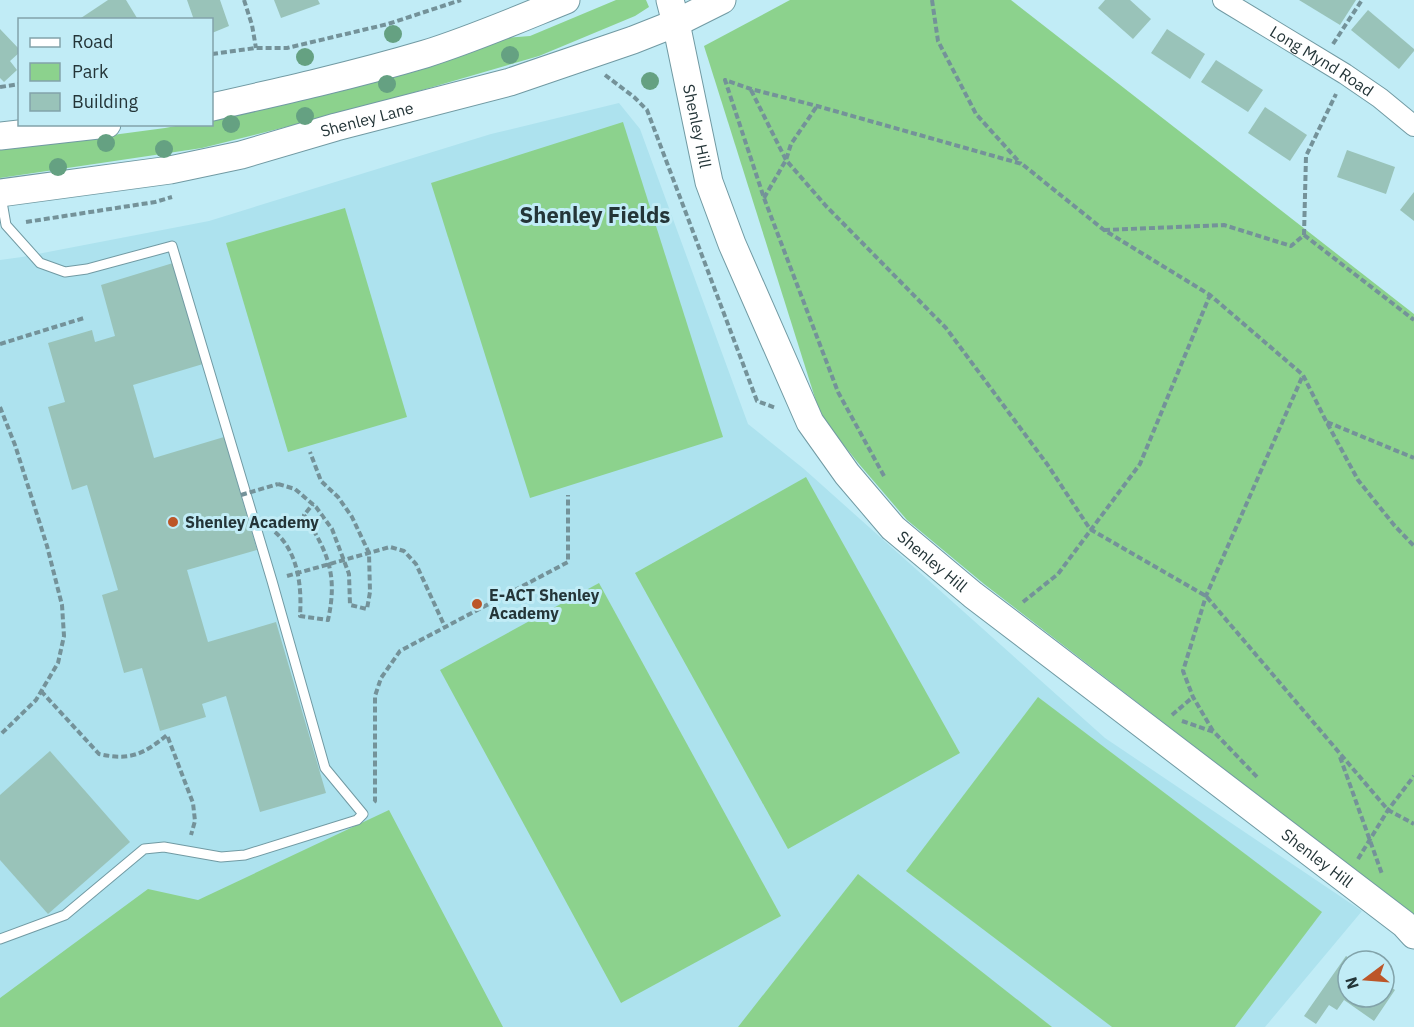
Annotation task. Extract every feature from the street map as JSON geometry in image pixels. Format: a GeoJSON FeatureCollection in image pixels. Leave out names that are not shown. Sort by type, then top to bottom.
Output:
{"type":"FeatureCollection","features":[{"type":"Feature","properties":{"kind":"main road"},"geometry":{"type":"LineString","coordinates":[[213,107],[335,79],[426,53],[480,35],[566,0]]}},
{"type":"Feature","properties":{"kind":"main road","name":"Shenley Lane"},"geometry":{"type":"LineString","coordinates":[[0,193],[171,170],[241,155],[348,124],[510,82],[633,40],[673,11],[722,0]]}},
{"type":"Feature","properties":{"kind":"main road","name":"Shenley Hill"},"geometry":{"type":"LineString","coordinates":[[673,11],[709,182],[732,244],[810,422],[847,474],[893,528],[973,595],[1404,924],[1414,935]]}},
{"type":"Feature","properties":{"kind":"main road"},"geometry":{"type":"LineString","coordinates":[[0,136],[89,126]]}},
{"type":"Feature","properties":{"kind":"street","name":"Long Mynd Road"},"geometry":{"type":"LineString","coordinates":[[1223,0],[1345,74],[1380,98],[1414,126]]}},
{"type":"Feature","properties":{"kind":"lane"},"geometry":{"type":"LineString","coordinates":[[0,193],[6,225],[40,263],[65,272],[87,269],[172,246],[325,768],[363,814],[357,820],[246,855],[221,857],[164,847],[144,849],[65,915],[0,939]]}},
{"type":"Feature","properties":{"kind":"path"},"geometry":{"type":"LineString","coordinates":[[244,0],[256,48]]}},
{"type":"Feature","properties":{"kind":"path"},"geometry":{"type":"LineString","coordinates":[[213,54],[256,48],[287,48],[388,24],[461,0]]}},
{"type":"Feature","properties":{"kind":"path"},"geometry":{"type":"LineString","coordinates":[[932,0],[938,41],[976,114],[1022,164],[1104,230],[1210,295],[1303,375],[1358,480],[1414,546]]}},
{"type":"Feature","properties":{"kind":"path"},"geometry":{"type":"LineString","coordinates":[[1322,60],[1362,0]]}},
{"type":"Feature","properties":{"kind":"path"},"geometry":{"type":"LineString","coordinates":[[612,70],[602,72],[647,110],[757,401],[810,422]]}},
{"type":"Feature","properties":{"kind":"path"},"geometry":{"type":"LineString","coordinates":[[1104,230],[1224,225],[1291,246],[1304,235],[1306,156],[1345,74]]}},
{"type":"Feature","properties":{"kind":"path"},"geometry":{"type":"LineString","coordinates":[[887,482],[838,392],[764,198],[725,80],[1022,164]]}},
{"type":"Feature","properties":{"kind":"path"},"geometry":{"type":"LineString","coordinates":[[0,87],[18,84]]}},
{"type":"Feature","properties":{"kind":"path"},"geometry":{"type":"LineString","coordinates":[[751,89],[786,160],[826,206],[946,328],[1047,464],[1090,529],[1206,596],[1388,810],[1414,824]]}},
{"type":"Feature","properties":{"kind":"path"},"geometry":{"type":"LineString","coordinates":[[764,198],[786,160],[791,144],[817,106]]}},
{"type":"Feature","properties":{"kind":"path"},"geometry":{"type":"LineString","coordinates":[[1304,235],[1414,320]]}},
{"type":"Feature","properties":{"kind":"path"},"geometry":{"type":"LineString","coordinates":[[1018,606],[1058,574],[1140,464],[1210,295]]}},
{"type":"Feature","properties":{"kind":"path"},"geometry":{"type":"LineString","coordinates":[[0,344],[84,318]]}},
{"type":"Feature","properties":{"kind":"path"},"geometry":{"type":"LineString","coordinates":[[1258,779],[1214,732],[1193,697],[1183,670],[1206,596],[1303,375]]}},
{"type":"Feature","properties":{"kind":"path"},"geometry":{"type":"LineString","coordinates":[[0,407],[15,444],[47,546],[62,604],[64,636],[58,663],[36,700],[0,735]]}},
{"type":"Feature","properties":{"kind":"path"},"geometry":{"type":"LineString","coordinates":[[1326,422],[1414,458]]}},
{"type":"Feature","properties":{"kind":"path"},"geometry":{"type":"LineString","coordinates":[[241,495],[278,484],[295,489],[312,504],[332,529],[345,560],[349,574],[350,605],[367,609],[370,592],[369,553],[352,517],[338,496],[321,481],[310,452]]}},
{"type":"Feature","properties":{"kind":"path"},"geometry":{"type":"LineString","coordinates":[[363,814],[375,801],[375,696],[381,678],[400,651],[568,562],[568,495]]}},
{"type":"Feature","properties":{"kind":"path"},"geometry":{"type":"LineString","coordinates":[[253,518],[283,539],[290,551],[298,573],[301,596],[300,616],[328,620],[332,588],[329,564],[324,549],[303,515],[312,504]]}},
{"type":"Feature","properties":{"kind":"path"},"geometry":{"type":"LineString","coordinates":[[288,576],[390,547],[404,551],[416,564],[445,627]]}},
{"type":"Feature","properties":{"kind":"path"},"geometry":{"type":"LineString","coordinates":[[41,691],[99,754],[127,756],[144,752],[167,735],[194,803],[195,821],[187,850]]}},
{"type":"Feature","properties":{"kind":"path"},"geometry":{"type":"LineString","coordinates":[[1193,697],[1169,717],[1214,732]]}},
{"type":"Feature","properties":{"kind":"path"},"geometry":{"type":"LineString","coordinates":[[1338,753],[1382,876],[1374,870]]}},
{"type":"Feature","properties":{"kind":"path"},"geometry":{"type":"LineString","coordinates":[[1366,864],[1358,859],[1388,810],[1414,776]]}},
{"type":"Feature","properties":{"kind":"shaded area","name":"E-ACT Shenley Academy"},"geometry":{"type":"Polygon","coordinates":[[[619,103],[640,129],[748,424],[804,469],[1105,738],[1362,911],[1265,1027],[0,1027],[0,260],[209,221],[491,134],[619,103]]]}},
{"type":"Feature","properties":{"kind":"green space"},"geometry":{"type":"Polygon","coordinates":[[[616,0],[646,0],[649,7],[635,16],[539,56],[357,109],[202,148],[0,178],[0,150],[176,126],[213,126],[213,117],[490,39],[530,36],[616,0]]]}},
{"type":"Feature","properties":{"kind":"green space"},"geometry":{"type":"Polygon","coordinates":[[[790,0],[1011,0],[1414,314],[1414,916],[984,584],[907,520],[821,417],[704,46],[790,0]]]}},
{"type":"Feature","properties":{"kind":"green space"},"geometry":{"type":"Polygon","coordinates":[[[623,122],[723,437],[530,498],[431,183],[623,122]]]}},
{"type":"Feature","properties":{"kind":"green space"},"geometry":{"type":"Polygon","coordinates":[[[345,208],[407,417],[288,452],[226,243],[345,208]]]}},
{"type":"Feature","properties":{"kind":"green space"},"geometry":{"type":"Polygon","coordinates":[[[806,477],[960,753],[788,849],[635,573],[806,477]]]}},
{"type":"Feature","properties":{"kind":"green space"},"geometry":{"type":"Polygon","coordinates":[[[599,583],[781,916],[621,1003],[440,670],[599,583]]]}},
{"type":"Feature","properties":{"kind":"green space"},"geometry":{"type":"Polygon","coordinates":[[[1038,697],[1322,912],[1235,1027],[1112,1027],[906,871],[1038,697]]]}},
{"type":"Feature","properties":{"kind":"green space"},"geometry":{"type":"Polygon","coordinates":[[[389,810],[503,1027],[0,1027],[0,998],[148,889],[198,900],[389,810]]]}},
{"type":"Feature","properties":{"kind":"green space"},"geometry":{"type":"Polygon","coordinates":[[[858,874],[1052,1027],[738,1027],[858,874]]]}},
{"type":"Feature","properties":{"kind":"building"},"geometry":{"type":"Polygon","coordinates":[[[108,0],[126,0],[137,18],[81,18],[108,0]]]}},
{"type":"Feature","properties":{"kind":"building"},"geometry":{"type":"Polygon","coordinates":[[[187,0],[220,0],[229,26],[213,33],[213,18],[193,18],[187,0]]]}},
{"type":"Feature","properties":{"kind":"building"},"geometry":{"type":"Polygon","coordinates":[[[274,0],[318,0],[320,4],[281,18],[274,0]]]}},
{"type":"Feature","properties":{"kind":"building"},"geometry":{"type":"Polygon","coordinates":[[[1105,0],[1130,0],[1151,19],[1133,39],[1098,8],[1105,0]]]}},
{"type":"Feature","properties":{"kind":"building"},"geometry":{"type":"Polygon","coordinates":[[[1299,0],[1356,0],[1340,25],[1299,0]]]}},
{"type":"Feature","properties":{"kind":"building"},"geometry":{"type":"Polygon","coordinates":[[[1368,10],[1414,49],[1399,69],[1351,30],[1368,10]]]}},
{"type":"Feature","properties":{"kind":"building"},"geometry":{"type":"Polygon","coordinates":[[[0,29],[18,48],[18,54],[10,61],[17,70],[4,82],[0,78],[0,29]]]}},
{"type":"Feature","properties":{"kind":"building"},"geometry":{"type":"Polygon","coordinates":[[[1167,29],[1205,54],[1190,79],[1151,53],[1167,29]]]}},
{"type":"Feature","properties":{"kind":"building"},"geometry":{"type":"Polygon","coordinates":[[[1216,60],[1263,90],[1248,112],[1201,82],[1216,60]]]}},
{"type":"Feature","properties":{"kind":"building"},"geometry":{"type":"Polygon","coordinates":[[[1265,107],[1307,135],[1290,161],[1248,133],[1265,107]]]}},
{"type":"Feature","properties":{"kind":"building"},"geometry":{"type":"Polygon","coordinates":[[[1347,150],[1395,167],[1386,194],[1337,177],[1347,150]]]}},
{"type":"Feature","properties":{"kind":"building"},"geometry":{"type":"Polygon","coordinates":[[[1414,192],[1414,221],[1400,210],[1414,192]]]}},
{"type":"Feature","properties":{"kind":"building","name":"Shenley Academy"},"geometry":{"type":"Polygon","coordinates":[[[173,263],[203,364],[133,385],[154,458],[224,437],[257,550],[187,570],[208,642],[276,622],[326,793],[260,812],[226,696],[202,704],[206,717],[160,731],[142,668],[124,673],[102,595],[118,590],[87,485],[72,490],[48,407],[65,402],[48,343],[92,330],[95,342],[115,336],[101,285],[173,263]]]}},
{"type":"Feature","properties":{"kind":"building"},"geometry":{"type":"Polygon","coordinates":[[[50,751],[130,842],[48,914],[0,860],[0,795],[50,751]]]}},
{"type":"Feature","properties":{"kind":"building"},"geometry":{"type":"Polygon","coordinates":[[[1336,970],[1338,1009],[1337,1010],[1329,1005],[1316,1024],[1304,1016],[1336,970]]]}},
{"type":"Feature","properties":{"kind":"building"},"geometry":{"type":"Polygon","coordinates":[[[1357,1009],[1382,1009],[1374,1021],[1357,1009]]]}},
{"type":"Feature","properties":{"kind":"place","name":"Shenley Academy"},"geometry":{"type":"Point","coordinates":[173,522]}},
{"type":"Feature","properties":{"kind":"place","name":"E-ACT Shenley Academy"},"geometry":{"type":"Point","coordinates":[477,604]}},
{"type":"Feature","properties":{"kind":"district","name":"Shenley Fields"},"geometry":{"type":"Point","coordinates":[595,215]}}]}
